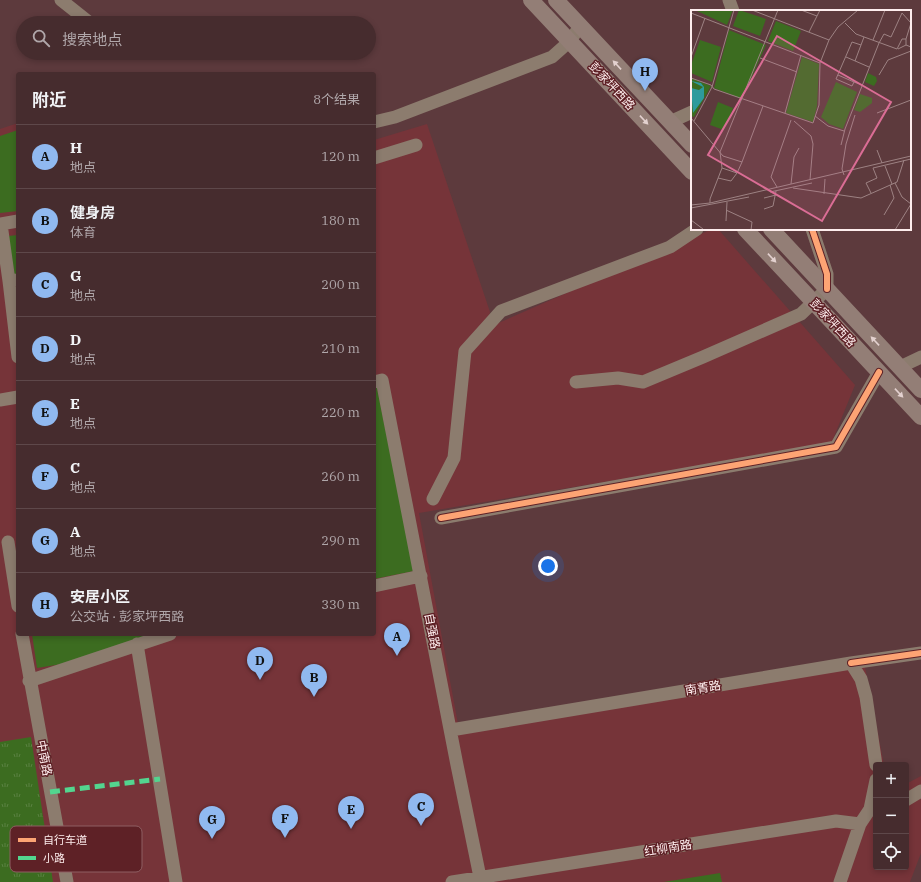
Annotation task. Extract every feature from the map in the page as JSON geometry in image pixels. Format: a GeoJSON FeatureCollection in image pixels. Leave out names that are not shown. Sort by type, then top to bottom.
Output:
{"type":"FeatureCollection","features":[{"type":"Feature","properties":{"kind":"main road","name":"彭家坪西路"},"geometry":{"type":"LineString","coordinates":[[531,0],[691,171]]}},
{"type":"Feature","properties":{"kind":"main road","name":"彭家坪西路"},"geometry":{"type":"LineString","coordinates":[[556,0],[691,144]]}},
{"type":"Feature","properties":{"kind":"main road","name":"彭家坪西路"},"geometry":{"type":"LineString","coordinates":[[746,230],[921,417]]}},
{"type":"Feature","properties":{"kind":"main road","name":"彭家坪西路"},"geometry":{"type":"LineString","coordinates":[[772,230],[921,390]]}},
{"type":"Feature","properties":{"kind":"street"},"geometry":{"type":"LineString","coordinates":[[61,0],[81,16]]}},
{"type":"Feature","properties":{"kind":"street"},"geometry":{"type":"LineString","coordinates":[[729,0],[733,10]]}},
{"type":"Feature","properties":{"kind":"street"},"geometry":{"type":"LineString","coordinates":[[376,122],[396,117],[552,57],[570,41],[580,26]]}},
{"type":"Feature","properties":{"kind":"street"},"geometry":{"type":"LineString","coordinates":[[670,122],[691,112]]}},
{"type":"Feature","properties":{"kind":"street"},"geometry":{"type":"LineString","coordinates":[[376,157],[416,144]]}},
{"type":"Feature","properties":{"kind":"street"},"geometry":{"type":"LineString","coordinates":[[16,222],[1,224],[13,281],[16,327]]}},
{"type":"Feature","properties":{"kind":"street"},"geometry":{"type":"LineString","coordinates":[[433,499],[454,458],[465,351],[501,311],[670,247],[696,230]]}},
{"type":"Feature","properties":{"kind":"street"},"geometry":{"type":"LineString","coordinates":[[576,382],[618,378],[643,382],[801,314],[828,289],[827,274],[812,230]]}},
{"type":"Feature","properties":{"kind":"street"},"geometry":{"type":"LineString","coordinates":[[900,367],[921,357]]}},
{"type":"Feature","properties":{"kind":"street"},"geometry":{"type":"LineString","coordinates":[[441,518],[836,447],[879,372]]}},
{"type":"Feature","properties":{"kind":"street","name":"自强路"},"geometry":{"type":"LineString","coordinates":[[378,381],[421,576],[457,765],[481,879]]}},
{"type":"Feature","properties":{"kind":"street"},"geometry":{"type":"LineString","coordinates":[[0,400],[16,398]]}},
{"type":"Feature","properties":{"kind":"street"},"geometry":{"type":"LineString","coordinates":[[9,542],[16,592]]}},
{"type":"Feature","properties":{"kind":"street"},"geometry":{"type":"LineString","coordinates":[[376,586],[421,576]]}},
{"type":"Feature","properties":{"kind":"street","name":"中南路"},"geometry":{"type":"LineString","coordinates":[[22,636],[57,826]]}},
{"type":"Feature","properties":{"kind":"street"},"geometry":{"type":"LineString","coordinates":[[30,682],[163,636]]}},
{"type":"Feature","properties":{"kind":"street"},"geometry":{"type":"LineString","coordinates":[[137,644],[176,882]]}},
{"type":"Feature","properties":{"kind":"street","name":"南菁路"},"geometry":{"type":"LineString","coordinates":[[451,730],[851,663],[921,654]]}},
{"type":"Feature","properties":{"kind":"street"},"geometry":{"type":"LineString","coordinates":[[851,663],[861,679],[866,697],[876,762]]}},
{"type":"Feature","properties":{"kind":"street"},"geometry":{"type":"LineString","coordinates":[[909,798],[921,791]]}},
{"type":"Feature","properties":{"kind":"street"},"geometry":{"type":"LineString","coordinates":[[840,882],[860,824],[873,808]]}},
{"type":"Feature","properties":{"kind":"street","name":"红柳南路"},"geometry":{"type":"LineString","coordinates":[[452,882],[481,879],[836,821],[860,824]]}},
{"type":"Feature","properties":{"kind":"street","name":"中南路"},"geometry":{"type":"LineString","coordinates":[[65,872],[67,882]]}},
{"type":"Feature","properties":{"kind":"shaded area"},"geometry":{"type":"Polygon","coordinates":[[[16,124],[16,636],[376,636],[376,139],[427,124],[490,312],[487,328],[710,230],[719,230],[855,385],[831,444],[419,513],[458,724],[865,667],[883,762],[873,762],[873,870],[909,870],[909,782],[921,776],[921,853],[910,882],[0,882],[0,129],[16,124]]]}},
{"type":"Feature","properties":{"kind":"green space"},"geometry":{"type":"Polygon","coordinates":[[[16,131],[16,211],[0,213],[0,136],[16,131]]]}},
{"type":"Feature","properties":{"kind":"green space"},"geometry":{"type":"Polygon","coordinates":[[[16,235],[16,277],[13,278],[8,236],[16,235]]]}},
{"type":"Feature","properties":{"kind":"green space"},"geometry":{"type":"Polygon","coordinates":[[[376,388],[377,388],[414,571],[376,579],[376,388]]]}},
{"type":"Feature","properties":{"kind":"green space"},"geometry":{"type":"Polygon","coordinates":[[[32,636],[160,636],[87,660],[37,668],[32,636]]]}},
{"type":"Feature","properties":{"kind":"green space"},"geometry":{"type":"Polygon","coordinates":[[[31,737],[45,826],[10,826],[10,872],[51,872],[53,882],[0,882],[0,742],[31,737]]]}},
{"type":"Feature","properties":{"kind":"green space"},"geometry":{"type":"Polygon","coordinates":[[[720,873],[722,882],[664,882],[720,873]]]}},
{"type":"Feature","properties":{"kind":"marked path"},"geometry":{"type":"LineString","coordinates":[[50,792],[160,779]]}},
{"type":"Feature","properties":{"kind":"cycle path"},"geometry":{"type":"LineString","coordinates":[[812,230],[827,274],[827,289]]}},
{"type":"Feature","properties":{"kind":"cycle path"},"geometry":{"type":"LineString","coordinates":[[441,518],[836,447],[879,372]]}},
{"type":"Feature","properties":{"kind":"cycle path"},"geometry":{"type":"LineString","coordinates":[[851,663],[921,653]]}},
{"type":"Feature","properties":{"kind":"place","name":"安居小区"},"geometry":{"type":"Point","coordinates":[645,91]}},
{"type":"Feature","properties":{"kind":"place","name":"H"},"geometry":{"type":"Point","coordinates":[397,656]}},
{"type":"Feature","properties":{"kind":"place","name":"D"},"geometry":{"type":"Point","coordinates":[260,680]}},
{"type":"Feature","properties":{"kind":"place","name":"健身房"},"geometry":{"type":"Point","coordinates":[314,697]}},
{"type":"Feature","properties":{"kind":"place","name":"G"},"geometry":{"type":"Point","coordinates":[421,826]}},
{"type":"Feature","properties":{"kind":"place","name":"E"},"geometry":{"type":"Point","coordinates":[351,829]}},
{"type":"Feature","properties":{"kind":"place","name":"C"},"geometry":{"type":"Point","coordinates":[285,838]}},
{"type":"Feature","properties":{"kind":"place","name":"A"},"geometry":{"type":"Point","coordinates":[212,839]}}]}
